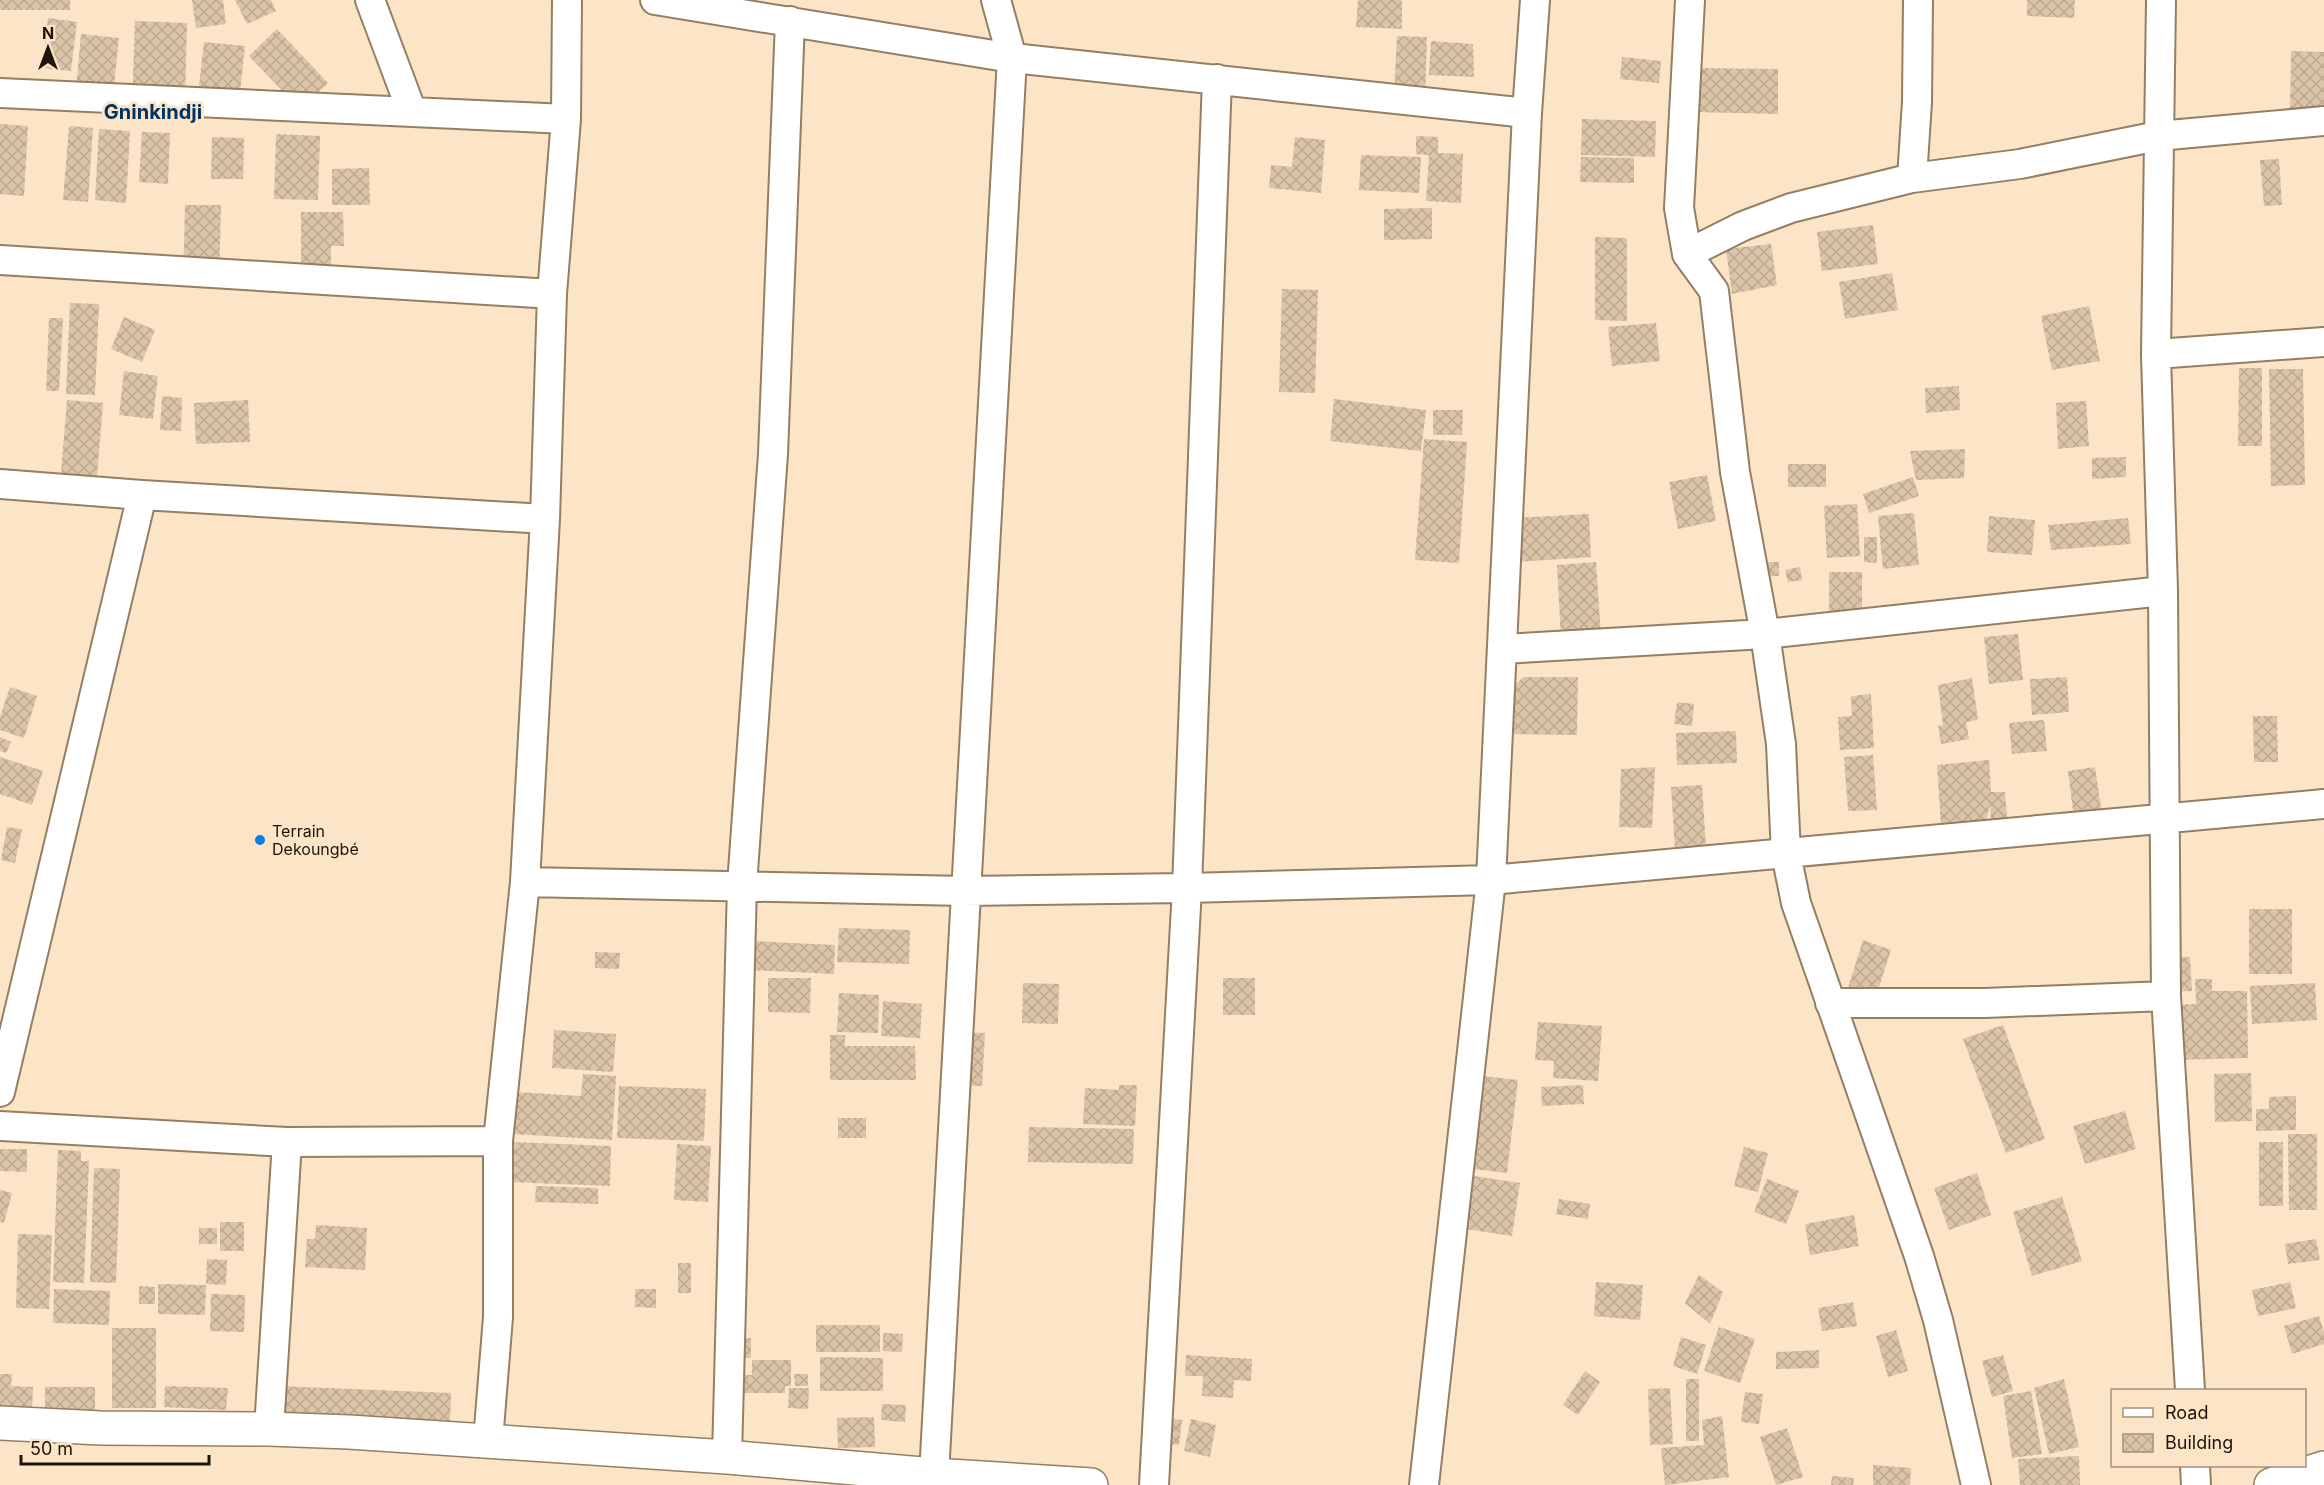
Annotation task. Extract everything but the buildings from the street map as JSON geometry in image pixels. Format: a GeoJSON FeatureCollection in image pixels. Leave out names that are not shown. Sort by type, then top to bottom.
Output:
{"type":"FeatureCollection","features":[{"type":"Feature","properties":{"kind":"street"},"geometry":{"type":"LineString","coordinates":[[370,0],[411,112]]}},
{"type":"Feature","properties":{"kind":"street"},"geometry":{"type":"LineString","coordinates":[[488,1441],[498,1317],[498,1141],[525,882],[545,519],[552,294],[566,119],[567,0]]}},
{"type":"Feature","properties":{"kind":"street"},"geometry":{"type":"LineString","coordinates":[[655,0],[1012,58],[1527,113]]}},
{"type":"Feature","properties":{"kind":"street"},"geometry":{"type":"LineString","coordinates":[[934,1475],[1012,58],[996,0]]}},
{"type":"Feature","properties":{"kind":"street"},"geometry":{"type":"LineString","coordinates":[[1424,1485],[1491,880],[1527,113],[1535,0]]}},
{"type":"Feature","properties":{"kind":"street"},"geometry":{"type":"LineString","coordinates":[[1690,0],[1679,208],[1687,254],[1713,291],[1736,472],[1765,634],[1781,744],[1786,854],[1796,903],[1932,1298],[1955,1387],[1976,1485]]}},
{"type":"Feature","properties":{"kind":"street"},"geometry":{"type":"LineString","coordinates":[[1912,178],[1917,102],[1917,0]]}},
{"type":"Feature","properties":{"kind":"street"},"geometry":{"type":"LineString","coordinates":[[2161,0],[2156,354],[2163,591],[2166,996],[2190,1389]]}},
{"type":"Feature","properties":{"kind":"street"},"geometry":{"type":"LineString","coordinates":[[727,1457],[742,885],[773,454],[790,21]]}},
{"type":"Feature","properties":{"kind":"street"},"geometry":{"type":"LineString","coordinates":[[1154,1485],[1187,888],[1217,79]]}},
{"type":"Feature","properties":{"kind":"street"},"geometry":{"type":"LineString","coordinates":[[0,93],[566,119]]}},
{"type":"Feature","properties":{"kind":"street"},"geometry":{"type":"LineString","coordinates":[[1687,254],[1743,226],[1791,208],[1912,178],[2020,164],[2158,136],[2324,121]]}},
{"type":"Feature","properties":{"kind":"street"},"geometry":{"type":"LineString","coordinates":[[0,260],[552,294]]}},
{"type":"Feature","properties":{"kind":"street"},"geometry":{"type":"LineString","coordinates":[[2156,354],[2324,342]]}},
{"type":"Feature","properties":{"kind":"street"},"geometry":{"type":"LineString","coordinates":[[0,484],[142,495],[545,519]]}},
{"type":"Feature","properties":{"kind":"street"},"geometry":{"type":"LineString","coordinates":[[0,1092],[142,495]]}},
{"type":"Feature","properties":{"kind":"street"},"geometry":{"type":"LineString","coordinates":[[1503,648],[1765,634],[2163,591]]}},
{"type":"Feature","properties":{"kind":"street"},"geometry":{"type":"LineString","coordinates":[[525,882],[966,891],[1491,880],[2324,804]]}},
{"type":"Feature","properties":{"kind":"street"},"geometry":{"type":"LineString","coordinates":[[1830,1003],[1985,1003],[2166,996]]}},
{"type":"Feature","properties":{"kind":"street"},"geometry":{"type":"LineString","coordinates":[[0,1126],[287,1143],[498,1141]]}},
{"type":"Feature","properties":{"kind":"street"},"geometry":{"type":"LineString","coordinates":[[269,1429],[287,1143]]}},
{"type":"Feature","properties":{"kind":"street"},"geometry":{"type":"LineString","coordinates":[[0,1423],[101,1428],[269,1429],[488,1441],[1091,1485]]}},
{"type":"Feature","properties":{"kind":"street"},"geometry":{"type":"LineString","coordinates":[[2195,1467],[2196,1485]]}},
{"type":"Feature","properties":{"kind":"street"},"geometry":{"type":"LineString","coordinates":[[2271,1485],[2324,1468]]}},
{"type":"Feature","properties":{"kind":"place","name":"Terrain Dekoungbé"},"geometry":{"type":"Point","coordinates":[260,840]}},
{"type":"Feature","properties":{"kind":"district","name":"Gninkindji"},"geometry":{"type":"Point","coordinates":[153,112]}}]}
